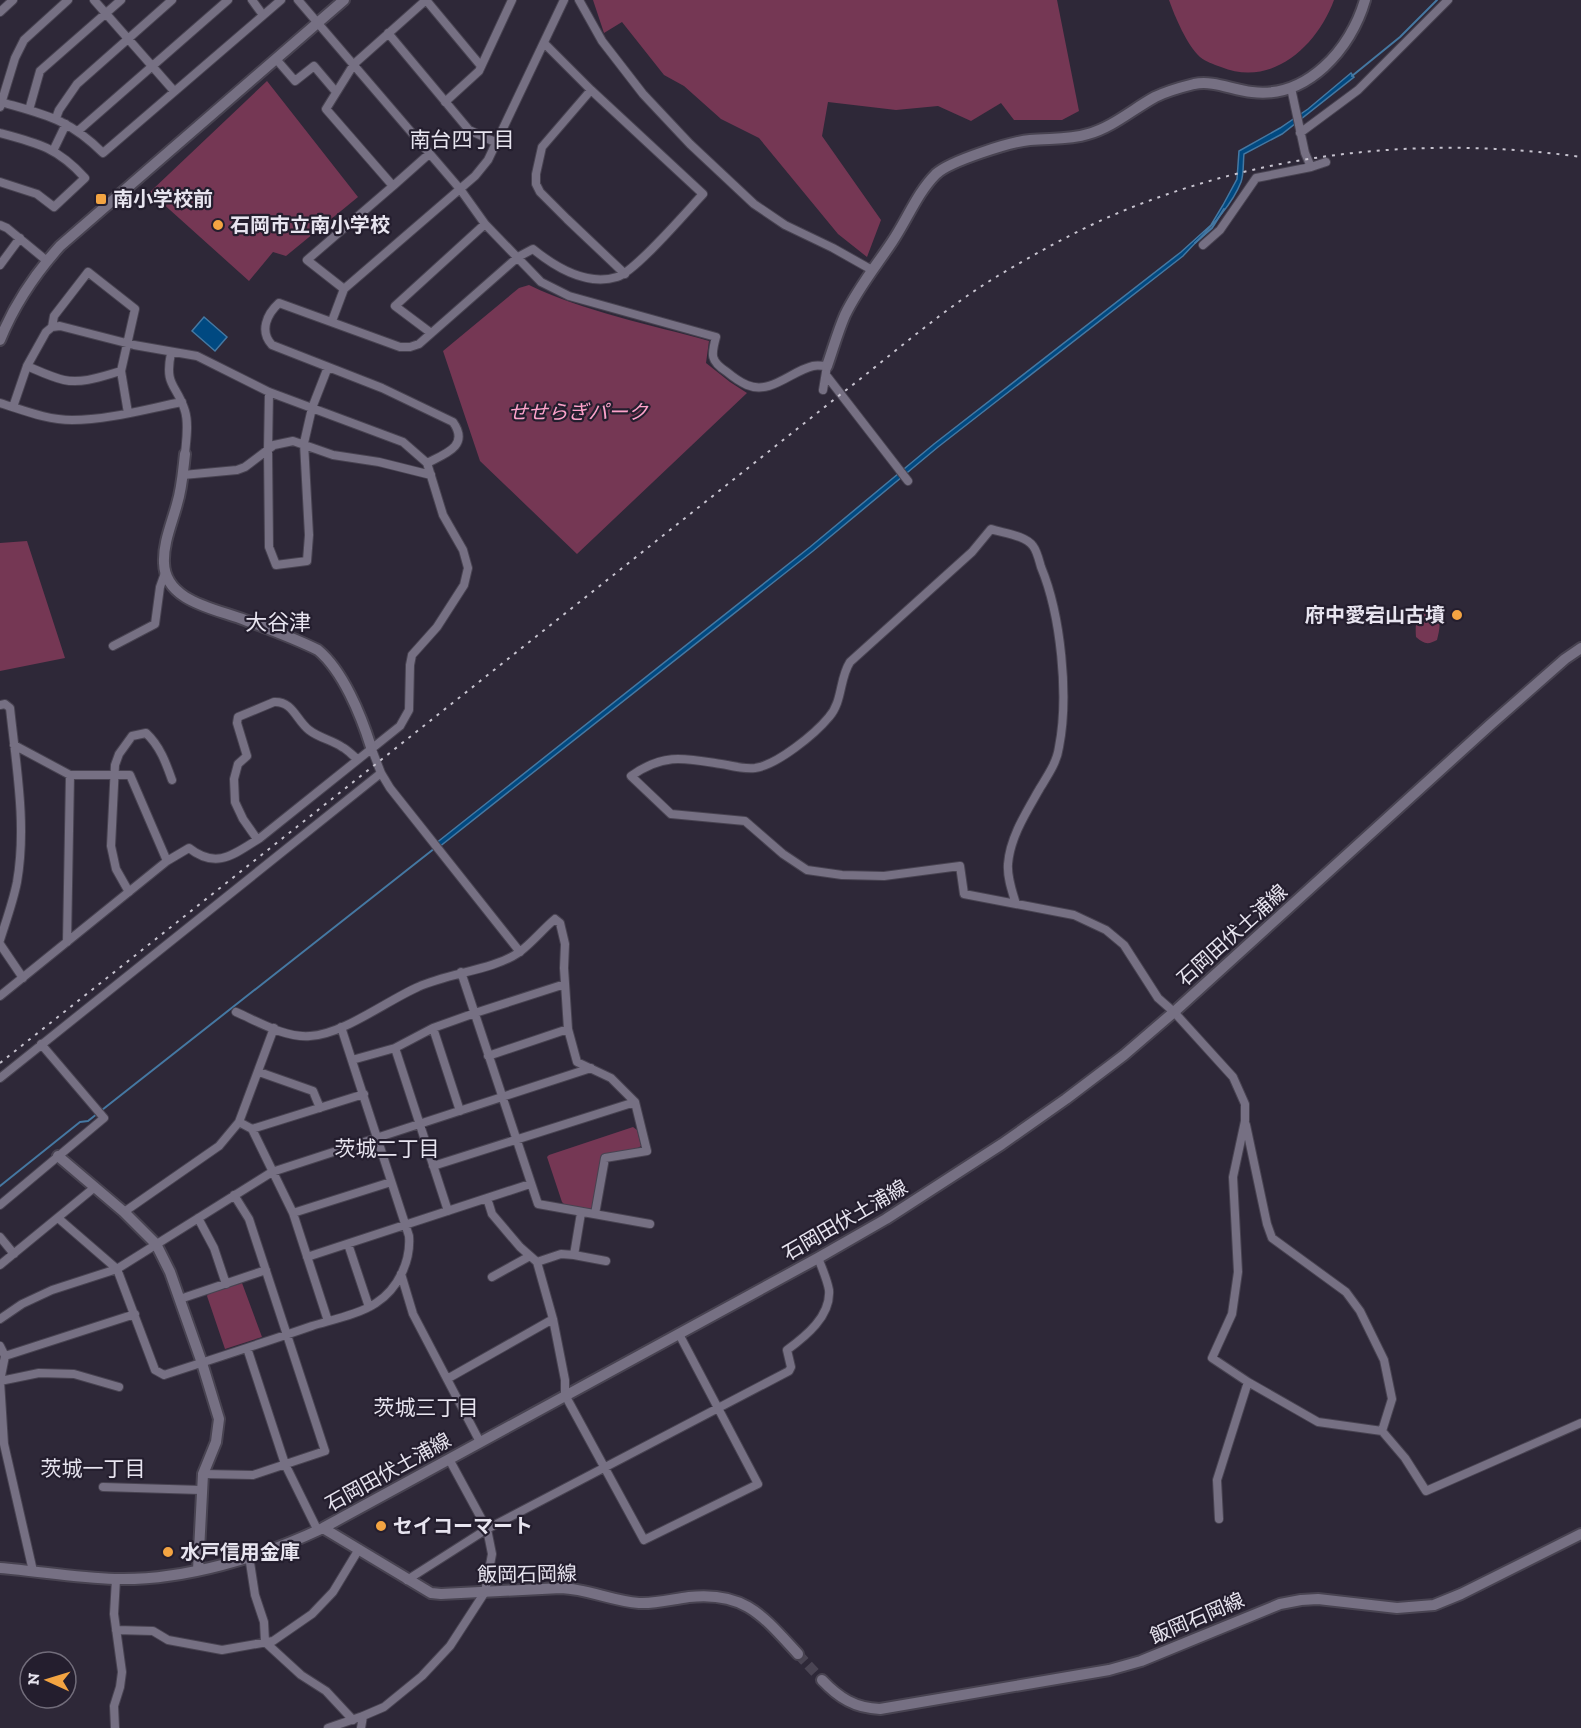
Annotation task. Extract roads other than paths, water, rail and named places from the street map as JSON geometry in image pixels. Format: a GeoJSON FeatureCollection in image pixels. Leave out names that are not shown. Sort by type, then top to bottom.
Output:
{"type":"FeatureCollection","features":[{"type":"Feature","properties":{"kind":"main road"},"geometry":{"type":"LineString","coordinates":[[0,340],[10,315],[47,261],[90,219],[344,0]]}},
{"type":"Feature","properties":{"kind":"main road"},"geometry":{"type":"LineString","coordinates":[[827,371],[845,315],[918,198],[937,174],[946,167],[1029,140],[1072,138],[1091,134],[1157,96],[1195,84],[1213,83],[1270,93],[1291,88],[1318,72],[1332,60],[1351,34],[1365,0]]}},
{"type":"Feature","properties":{"kind":"main road"},"geometry":{"type":"LineString","coordinates":[[185,454],[178,502],[168,536],[164,561],[169,583],[196,602],[318,650],[326,657],[344,684],[363,720],[371,747]]}},
{"type":"Feature","properties":{"kind":"main road","name":"石岡田伏土浦線"},"geometry":{"type":"LineString","coordinates":[[0,1568],[116,1579],[198,1570],[283,1545],[320,1529],[886,1219],[1002,1144],[1107,1068],[1174,1012],[1491,724],[1565,659],[1581,648]]}},
{"type":"Feature","properties":{"kind":"main road"},"geometry":{"type":"LineString","coordinates":[[58,1156],[124,1212],[156,1244],[171,1272],[202,1362],[219,1419],[216,1442],[203,1474],[198,1570]]}},
{"type":"Feature","properties":{"kind":"main road","name":"飯岡石岡線"},"geometry":{"type":"LineString","coordinates":[[320,1529],[359,1549],[431,1593],[577,1588],[624,1601],[651,1603],[708,1595],[740,1601],[798,1654]]}},
{"type":"Feature","properties":{"kind":"main road","name":"飯岡石岡線"},"geometry":{"type":"LineString","coordinates":[[822,1680],[835,1694],[846,1701],[864,1708],[880,1709],[1109,1670],[1142,1661],[1280,1604],[1318,1599],[1397,1608],[1434,1605],[1461,1594],[1581,1534]]}},
{"type":"Feature","properties":{"kind":"street"},"geometry":{"type":"LineString","coordinates":[[0,12],[12,0]]}},
{"type":"Feature","properties":{"kind":"street"},"geometry":{"type":"LineString","coordinates":[[68,0],[24,40],[15,58],[1,105],[56,118],[78,131],[103,153],[281,0]]}},
{"type":"Feature","properties":{"kind":"street"},"geometry":{"type":"LineString","coordinates":[[94,0],[174,91]]}},
{"type":"Feature","properties":{"kind":"street"},"geometry":{"type":"LineString","coordinates":[[29,110],[40,71],[121,0]]}},
{"type":"Feature","properties":{"kind":"street"},"geometry":{"type":"LineString","coordinates":[[56,118],[58,110],[77,84],[172,0]]}},
{"type":"Feature","properties":{"kind":"street"},"geometry":{"type":"LineString","coordinates":[[78,131],[228,0]]}},
{"type":"Feature","properties":{"kind":"street"},"geometry":{"type":"LineString","coordinates":[[252,0],[263,15]]}},
{"type":"Feature","properties":{"kind":"street"},"geometry":{"type":"LineString","coordinates":[[298,0],[460,189],[485,224],[541,282],[570,297],[716,337],[712,355],[714,361],[746,384],[766,387],[813,366],[827,371],[907,479]]}},
{"type":"Feature","properties":{"kind":"street"},"geometry":{"type":"LineString","coordinates":[[393,186],[326,109],[354,64],[426,0],[481,66]]}},
{"type":"Feature","properties":{"kind":"street"},"geometry":{"type":"LineString","coordinates":[[445,102],[479,71],[512,0]]}},
{"type":"Feature","properties":{"kind":"street"},"geometry":{"type":"LineString","coordinates":[[332,321],[344,289],[475,176],[488,160],[495,141],[564,0]]}},
{"type":"Feature","properties":{"kind":"street"},"geometry":{"type":"LineString","coordinates":[[579,0],[602,40],[643,94],[690,144],[754,204],[785,225],[872,270]]}},
{"type":"Feature","properties":{"kind":"street"},"geometry":{"type":"LineString","coordinates":[[1300,132],[1358,90],[1448,0]]}},
{"type":"Feature","properties":{"kind":"street"},"geometry":{"type":"LineString","coordinates":[[388,33],[469,130],[495,141]]}},
{"type":"Feature","properties":{"kind":"street"},"geometry":{"type":"LineString","coordinates":[[427,463],[453,451],[458,441],[458,434],[453,422],[382,388],[272,345],[265,331],[268,313],[279,303],[400,347],[410,347],[419,344],[519,257],[532,249],[562,269],[582,276],[607,279],[625,274],[703,194],[544,43]]}},
{"type":"Feature","properties":{"kind":"street"},"geometry":{"type":"LineString","coordinates":[[276,59],[295,81],[314,66],[336,92]]}},
{"type":"Feature","properties":{"kind":"street"},"geometry":{"type":"LineString","coordinates":[[1291,88],[1300,132],[1311,167]]}},
{"type":"Feature","properties":{"kind":"street"},"geometry":{"type":"LineString","coordinates":[[591,90],[542,147],[536,184],[540,192],[625,274]]}},
{"type":"Feature","properties":{"kind":"street"},"geometry":{"type":"LineString","coordinates":[[53,151],[66,124]]}},
{"type":"Feature","properties":{"kind":"street"},"geometry":{"type":"LineString","coordinates":[[0,133],[41,144],[72,163],[86,178],[54,207],[37,194],[0,182]]}},
{"type":"Feature","properties":{"kind":"street"},"geometry":{"type":"LineString","coordinates":[[344,289],[307,260],[429,154]]}},
{"type":"Feature","properties":{"kind":"street"},"geometry":{"type":"LineString","coordinates":[[1203,245],[1220,230],[1256,177],[1326,162]]}},
{"type":"Feature","properties":{"kind":"street"},"geometry":{"type":"LineString","coordinates":[[431,333],[395,306],[485,224]]}},
{"type":"Feature","properties":{"kind":"street"},"geometry":{"type":"LineString","coordinates":[[0,225],[20,238],[47,261]]}},
{"type":"Feature","properties":{"kind":"street"},"geometry":{"type":"LineString","coordinates":[[0,265],[20,238]]}},
{"type":"Feature","properties":{"kind":"street"},"geometry":{"type":"LineString","coordinates":[[52,327],[54,316],[88,272],[135,309],[121,371],[128,413]]}},
{"type":"Feature","properties":{"kind":"street"},"geometry":{"type":"LineString","coordinates":[[0,996],[168,861],[189,848],[206,858],[224,858],[237,853],[399,726],[409,710],[412,655],[437,627],[464,585],[468,568],[463,550],[443,515],[427,463],[403,442],[269,392],[197,356],[171,353],[60,326],[52,327],[46,332],[27,366],[14,407]]}},
{"type":"Feature","properties":{"kind":"street"},"geometry":{"type":"LineString","coordinates":[[171,353],[168,366],[169,379],[186,414],[185,454]]}},
{"type":"Feature","properties":{"kind":"street"},"geometry":{"type":"LineString","coordinates":[[27,366],[63,380],[76,381],[90,380],[121,371]]}},
{"type":"Feature","properties":{"kind":"street"},"geometry":{"type":"LineString","coordinates":[[269,392],[267,450],[269,547],[276,565],[307,561],[309,535],[304,443],[312,408],[328,367]]}},
{"type":"Feature","properties":{"kind":"street"},"geometry":{"type":"LineString","coordinates":[[823,390],[827,371]]}},
{"type":"Feature","properties":{"kind":"street"},"geometry":{"type":"LineString","coordinates":[[0,403],[39,415],[72,420],[128,413],[182,402]]}},
{"type":"Feature","properties":{"kind":"street"},"geometry":{"type":"LineString","coordinates":[[183,475],[237,470],[245,467],[274,445],[293,441],[333,455],[380,462],[431,475]]}},
{"type":"Feature","properties":{"kind":"street"},"geometry":{"type":"LineString","coordinates":[[1016,904],[1010,884],[1008,864],[1014,840],[1029,807],[1053,766],[1059,748],[1063,706],[1060,634],[1046,579],[1033,545],[1026,540],[991,529],[972,552],[850,662],[844,672],[839,699],[831,715],[806,740],[770,763],[756,768],[681,758],[660,760],[647,765],[631,776],[671,814],[745,821],[783,854],[807,870],[842,876],[884,876],[960,866],[964,894],[1016,904],[1074,915],[1106,930],[1124,945],[1158,998],[1174,1012],[1233,1077],[1245,1104],[1245,1121],[1233,1177],[1238,1272],[1232,1314],[1212,1358],[1248,1382],[1318,1422],[1382,1431],[1405,1458],[1426,1491],[1581,1423]]}},
{"type":"Feature","properties":{"kind":"street"},"geometry":{"type":"LineString","coordinates":[[112,646],[154,624],[160,587],[165,573]]}},
{"type":"Feature","properties":{"kind":"street"},"geometry":{"type":"LineString","coordinates":[[257,839],[243,819],[235,802],[234,779],[238,764],[247,756],[237,723],[238,717],[274,702],[280,702],[298,715],[306,728],[314,734],[342,747],[357,759]]}},
{"type":"Feature","properties":{"kind":"street"},"geometry":{"type":"LineString","coordinates":[[0,705],[5,704],[10,708],[21,848],[17,884],[0,942],[23,978]]}},
{"type":"Feature","properties":{"kind":"street"},"geometry":{"type":"LineString","coordinates":[[129,892],[116,869],[111,846],[115,774],[119,754],[132,736],[146,733],[154,740],[162,753],[172,780]]}},
{"type":"Feature","properties":{"kind":"street"},"geometry":{"type":"LineString","coordinates":[[14,745],[70,775],[130,775],[168,861]]}},
{"type":"Feature","properties":{"kind":"street"},"geometry":{"type":"LineString","coordinates":[[371,747],[381,773],[390,788],[520,952]]}},
{"type":"Feature","properties":{"kind":"street"},"geometry":{"type":"LineString","coordinates":[[0,1078],[381,773]]}},
{"type":"Feature","properties":{"kind":"street"},"geometry":{"type":"LineString","coordinates":[[67,942],[70,775]]}},
{"type":"Feature","properties":{"kind":"street"},"geometry":{"type":"LineString","coordinates":[[237,1012],[297,1036],[313,1036],[341,1027],[419,986],[506,960],[520,952],[555,919],[560,923],[565,944],[568,1029],[577,1062],[611,1078],[636,1102],[647,1151],[604,1158],[595,1214]]}},
{"type":"Feature","properties":{"kind":"street"},"geometry":{"type":"LineString","coordinates":[[461,972],[538,1204],[650,1224]]}},
{"type":"Feature","properties":{"kind":"street"},"geometry":{"type":"LineString","coordinates":[[352,1060],[395,1048],[433,1028],[565,984]]}},
{"type":"Feature","properties":{"kind":"street"},"geometry":{"type":"LineString","coordinates":[[58,1218],[117,1269],[155,1370],[164,1375],[369,1307],[384,1297],[401,1274],[409,1255],[409,1236],[341,1027]]}},
{"type":"Feature","properties":{"kind":"street"},"geometry":{"type":"LineString","coordinates":[[124,1212],[219,1146],[239,1122],[274,1028]]}},
{"type":"Feature","properties":{"kind":"street"},"geometry":{"type":"LineString","coordinates":[[433,1028],[460,1111]]}},
{"type":"Feature","properties":{"kind":"street"},"geometry":{"type":"LineString","coordinates":[[488,1056],[568,1029]]}},
{"type":"Feature","properties":{"kind":"street"},"geometry":{"type":"LineString","coordinates":[[0,1206],[104,1118],[41,1044]]}},
{"type":"Feature","properties":{"kind":"street"},"geometry":{"type":"LineString","coordinates":[[395,1048],[448,1211]]}},
{"type":"Feature","properties":{"kind":"street"},"geometry":{"type":"LineString","coordinates":[[0,1319],[22,1304],[52,1290],[117,1269],[272,1172],[591,1068]]}},
{"type":"Feature","properties":{"kind":"street"},"geometry":{"type":"LineString","coordinates":[[259,1072],[313,1091],[320,1108]]}},
{"type":"Feature","properties":{"kind":"street"},"geometry":{"type":"LineString","coordinates":[[252,1129],[364,1094]]}},
{"type":"Feature","properties":{"kind":"street"},"geometry":{"type":"LineString","coordinates":[[433,1166],[636,1102]]}},
{"type":"Feature","properties":{"kind":"street"},"geometry":{"type":"LineString","coordinates":[[1245,1121],[1272,1238],[1346,1292],[1360,1311],[1384,1360],[1392,1399],[1382,1431]]}},
{"type":"Feature","properties":{"kind":"street"},"geometry":{"type":"LineString","coordinates":[[239,1122],[252,1129],[293,1213],[328,1321]]}},
{"type":"Feature","properties":{"kind":"street"},"geometry":{"type":"LineString","coordinates":[[293,1213],[392,1182]]}},
{"type":"Feature","properties":{"kind":"street"},"geometry":{"type":"LineString","coordinates":[[307,1257],[530,1184]]}},
{"type":"Feature","properties":{"kind":"street"},"geometry":{"type":"LineString","coordinates":[[0,1265],[95,1187]]}},
{"type":"Feature","properties":{"kind":"street"},"geometry":{"type":"LineString","coordinates":[[203,1474],[253,1475],[326,1451],[249,1219],[234,1196]]}},
{"type":"Feature","properties":{"kind":"street"},"geometry":{"type":"LineString","coordinates":[[487,1198],[492,1214],[537,1262],[553,1319],[565,1380],[565,1395],[644,1540],[758,1484],[679,1334]]}},
{"type":"Feature","properties":{"kind":"street"},"geometry":{"type":"LineString","coordinates":[[574,1255],[581,1213]]}},
{"type":"Feature","properties":{"kind":"street"},"geometry":{"type":"LineString","coordinates":[[198,1218],[214,1248],[226,1284]]}},
{"type":"Feature","properties":{"kind":"street"},"geometry":{"type":"LineString","coordinates":[[0,1237],[14,1254]]}},
{"type":"Feature","properties":{"kind":"street"},"geometry":{"type":"LineString","coordinates":[[348,1244],[369,1307]]}},
{"type":"Feature","properties":{"kind":"street"},"geometry":{"type":"LineString","coordinates":[[537,1262],[561,1254],[606,1261]]}},
{"type":"Feature","properties":{"kind":"street"},"geometry":{"type":"LineString","coordinates":[[492,1277],[530,1256]]}},
{"type":"Feature","properties":{"kind":"street"},"geometry":{"type":"LineString","coordinates":[[407,1580],[487,1529],[789,1371],[791,1367],[788,1350],[810,1334],[825,1309],[829,1292],[818,1258]]}},
{"type":"Feature","properties":{"kind":"street"},"geometry":{"type":"LineString","coordinates":[[180,1299],[266,1270]]}},
{"type":"Feature","properties":{"kind":"street"},"geometry":{"type":"LineString","coordinates":[[401,1274],[413,1314],[480,1442]]}},
{"type":"Feature","properties":{"kind":"street"},"geometry":{"type":"LineString","coordinates":[[5,1356],[135,1314]]}},
{"type":"Feature","properties":{"kind":"street"},"geometry":{"type":"LineString","coordinates":[[447,1379],[553,1319]]}},
{"type":"Feature","properties":{"kind":"street"},"geometry":{"type":"LineString","coordinates":[[0,1346],[5,1356],[0,1381],[4,1444],[33,1571]]}},
{"type":"Feature","properties":{"kind":"street"},"geometry":{"type":"LineString","coordinates":[[247,1348],[285,1464],[320,1529]]}},
{"type":"Feature","properties":{"kind":"street"},"geometry":{"type":"LineString","coordinates":[[0,1381],[39,1373],[74,1374],[119,1387]]}},
{"type":"Feature","properties":{"kind":"street"},"geometry":{"type":"LineString","coordinates":[[1219,1518],[1217,1480],[1248,1382]]}},
{"type":"Feature","properties":{"kind":"street"},"geometry":{"type":"LineString","coordinates":[[328,1728],[384,1707],[422,1676],[450,1646],[485,1592],[492,1554],[487,1529],[449,1459]]}},
{"type":"Feature","properties":{"kind":"street"},"geometry":{"type":"LineString","coordinates":[[103,1486],[201,1490]]}},
{"type":"Feature","properties":{"kind":"street"},"geometry":{"type":"LineString","coordinates":[[116,1630],[153,1631],[168,1640],[222,1650],[273,1641],[312,1614],[333,1592],[359,1549]]}},
{"type":"Feature","properties":{"kind":"street"},"geometry":{"type":"LineString","coordinates":[[249,1556],[255,1595],[264,1622],[265,1642],[300,1676],[326,1691],[353,1720]]}},
{"type":"Feature","properties":{"kind":"street"},"geometry":{"type":"LineString","coordinates":[[115,1728],[114,1706],[122,1672],[114,1614],[116,1579]]}},
{"type":"Feature","properties":{"kind":"street"},"geometry":{"type":"LineString","coordinates":[[361,1728],[363,1716]]}},
{"type":"Feature","properties":{"kind":"water"},"geometry":{"type":"Polygon","coordinates":[[[1351,73],[1354,77],[1282,134],[1244,154],[1242,179],[1236,192],[1215,221],[1183,256],[938,447],[813,551],[439,847],[435,844],[810,547],[934,444],[1181,252],[1211,225],[1223,205],[1237,179],[1239,151],[1308,109],[1351,73]]]}},
{"type":"Feature","properties":{"kind":"water"},"geometry":{"type":"Polygon","coordinates":[[[204,317],[227,337],[215,351],[192,331],[204,317]]]}},
{"type":"Feature","properties":{"kind":"waterway"},"geometry":{"type":"LineString","coordinates":[[1352,76],[1400,37],[1437,0]]}},
{"type":"Feature","properties":{"kind":"waterway"},"geometry":{"type":"LineString","coordinates":[[1195,243],[1212,228],[1224,209]]}},
{"type":"Feature","properties":{"kind":"waterway"},"geometry":{"type":"LineString","coordinates":[[0,1186],[80,1122],[88,1121],[435,848]]}},
{"type":"Feature","properties":{"kind":"tunnel"},"geometry":{"type":"LineString","coordinates":[[798,1654],[822,1680]]}},
{"type":"Feature","properties":{"kind":"railway"},"geometry":{"type":"LineString","coordinates":[[0,1063],[919,332],[959,301],[1001,274],[1073,234],[1118,213],[1173,192],[1230,175],[1287,163],[1345,154],[1404,149],[1463,148],[1581,157]]}},
{"type":"Feature","properties":{"kind":"place","name":"南小学校前"},"geometry":{"type":"Point","coordinates":[101,199]}},
{"type":"Feature","properties":{"kind":"place","name":"石岡市立南小学校"},"geometry":{"type":"Point","coordinates":[218,225]}},
{"type":"Feature","properties":{"kind":"place","name":"府中愛宕山古墳"},"geometry":{"type":"Point","coordinates":[1457,615]}},
{"type":"Feature","properties":{"kind":"place","name":"セイコーマート"},"geometry":{"type":"Point","coordinates":[381,1526]}},
{"type":"Feature","properties":{"kind":"place","name":"水戸信用金庫"},"geometry":{"type":"Point","coordinates":[168,1552]}},
{"type":"Feature","properties":{"kind":"district","name":"南台四丁目"},"geometry":{"type":"Point","coordinates":[462,139]}},
{"type":"Feature","properties":{"kind":"district","name":"大谷津"},"geometry":{"type":"Point","coordinates":[278,622]}},
{"type":"Feature","properties":{"kind":"district","name":"茨城二丁目"},"geometry":{"type":"Point","coordinates":[387,1148]}},
{"type":"Feature","properties":{"kind":"district","name":"茨城三丁目"},"geometry":{"type":"Point","coordinates":[426,1407]}},
{"type":"Feature","properties":{"kind":"district","name":"茨城一丁目"},"geometry":{"type":"Point","coordinates":[93,1468]}},
{"type":"Feature","properties":{"kind":"park label","name":"せせらぎパーク"},"geometry":{"type":"Point","coordinates":[578,412]}}]}
